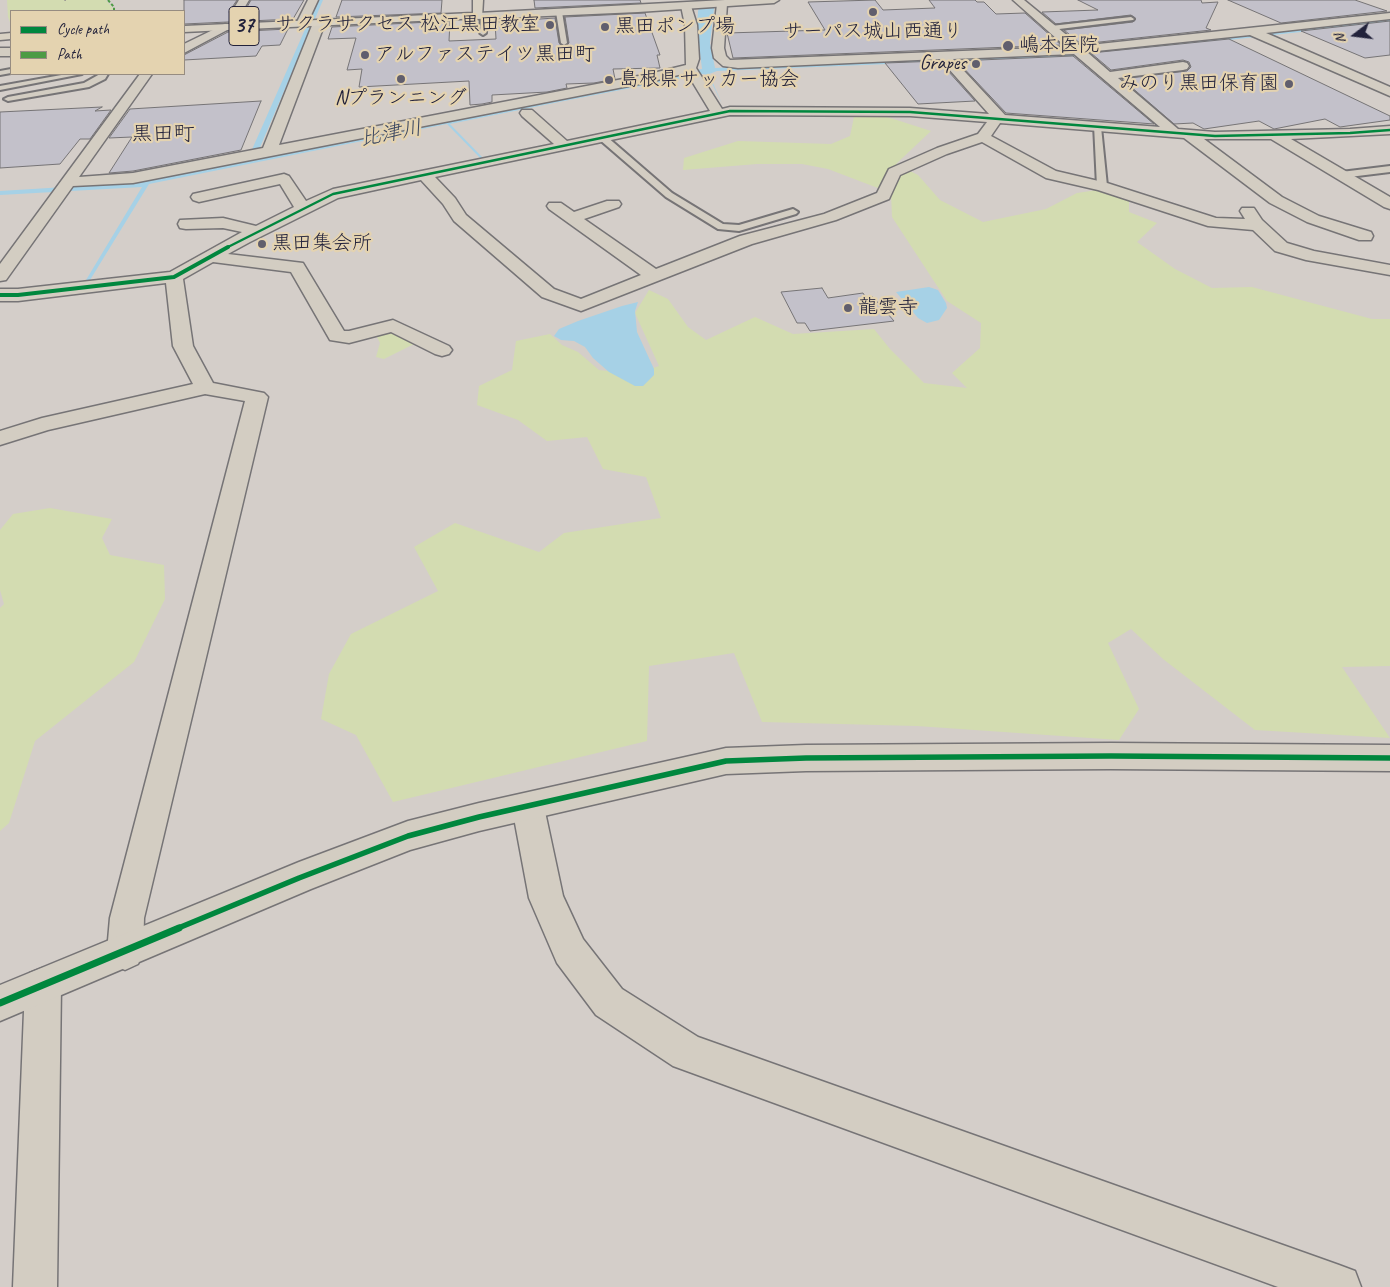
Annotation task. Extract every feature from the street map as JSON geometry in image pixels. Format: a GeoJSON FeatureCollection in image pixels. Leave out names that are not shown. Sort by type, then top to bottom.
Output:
{"type":"FeatureCollection","features":[{"type":"Feature","properties":{"kind":"main road"},"geometry":{"type":"LineString","coordinates":[[478,0],[481,16]]}},
{"type":"Feature","properties":{"kind":"main road","name":"37"},"geometry":{"type":"LineString","coordinates":[[185,29],[481,16]]}},
{"type":"Feature","properties":{"kind":"street"},"geometry":{"type":"LineString","coordinates":[[236,13],[244,0]]}},
{"type":"Feature","properties":{"kind":"street"},"geometry":{"type":"LineString","coordinates":[[263,155],[311,23],[313,0]]}},
{"type":"Feature","properties":{"kind":"street"},"geometry":{"type":"LineString","coordinates":[[481,16],[774,0]]}},
{"type":"Feature","properties":{"kind":"street"},"geometry":{"type":"LineString","coordinates":[[1018,0],[1107,76],[1182,134],[1276,200],[1313,219],[1364,236]]}},
{"type":"Feature","properties":{"kind":"street"},"geometry":{"type":"LineString","coordinates":[[719,4],[718,48],[720,58],[727,63],[746,64],[1080,53],[1390,16]]}},
{"type":"Feature","properties":{"kind":"street"},"geometry":{"type":"LineString","coordinates":[[691,6],[693,72],[718,113]]}},
{"type":"Feature","properties":{"kind":"street"},"geometry":{"type":"LineString","coordinates":[[185,48],[225,27]]}},
{"type":"Feature","properties":{"kind":"street"},"geometry":{"type":"LineString","coordinates":[[1256,33],[1390,92]]}},
{"type":"Feature","properties":{"kind":"street"},"geometry":{"type":"LineString","coordinates":[[946,58],[999,119]]}},
{"type":"Feature","properties":{"kind":"street"},"geometry":{"type":"LineString","coordinates":[[1107,76],[1183,66]]}},
{"type":"Feature","properties":{"kind":"street"},"geometry":{"type":"LineString","coordinates":[[65,187],[133,178],[263,155],[649,78],[693,72]]}},
{"type":"Feature","properties":{"kind":"street"},"geometry":{"type":"LineString","coordinates":[[0,276],[145,75]]}},
{"type":"Feature","properties":{"kind":"street"},"geometry":{"type":"LineString","coordinates":[[0,312],[9,295],[174,277],[258,231],[333,194],[739,110],[910,112],[1214,136],[1387,132]]}},
{"type":"Feature","properties":{"kind":"street"},"geometry":{"type":"LineString","coordinates":[[527,113],[565,146]]}},
{"type":"Feature","properties":{"kind":"street"},"geometry":{"type":"LineString","coordinates":[[426,175],[449,201],[460,218],[548,293],[581,305],[746,240],[830,217],[882,196],[894,172],[942,151],[983,137],[999,119]]}},
{"type":"Feature","properties":{"kind":"street"},"geometry":{"type":"LineString","coordinates":[[1273,134],[1390,204]]}},
{"type":"Feature","properties":{"kind":"street"},"geometry":{"type":"LineString","coordinates":[[983,137],[1051,175],[1102,186],[1214,223],[1257,225]]}},
{"type":"Feature","properties":{"kind":"street"},"geometry":{"type":"LineString","coordinates":[[263,155],[284,179],[303,208]]}},
{"type":"Feature","properties":{"kind":"street"},"geometry":{"type":"LineString","coordinates":[[199,197],[284,179]]}},
{"type":"Feature","properties":{"kind":"street"},"geometry":{"type":"LineString","coordinates":[[1276,200],[1248,210],[1257,225],[1281,247],[1312,256],[1390,270]]}},
{"type":"Feature","properties":{"kind":"street"},"geometry":{"type":"LineString","coordinates":[[572,218],[613,204]]}},
{"type":"Feature","properties":{"kind":"street"},"geometry":{"type":"LineString","coordinates":[[556,206],[653,276]]}},
{"type":"Feature","properties":{"kind":"street"},"geometry":{"type":"LineString","coordinates":[[186,224],[223,222],[258,231]]}},
{"type":"Feature","properties":{"kind":"street"},"geometry":{"type":"LineString","coordinates":[[211,257],[297,267],[338,336],[349,337],[393,326],[442,350]]}},
{"type":"Feature","properties":{"kind":"street"},"geometry":{"type":"LineString","coordinates":[[174,277],[183,346],[205,388]]}},
{"type":"Feature","properties":{"kind":"street"},"geometry":{"type":"LineString","coordinates":[[0,438],[42,425],[205,388],[257,397],[127,918],[125,952]]}},
{"type":"Feature","properties":{"kind":"street"},"geometry":{"type":"LineString","coordinates":[[0,1003],[299,878],[408,836],[479,817],[726,761],[806,758],[1101,756],[1390,758]]}},
{"type":"Feature","properties":{"kind":"street"},"geometry":{"type":"LineString","coordinates":[[528,807],[546,898],[570,951],[609,1002],[687,1052],[1339,1287]]}},
{"type":"Feature","properties":{"kind":"street"},"geometry":{"type":"LineString","coordinates":[[34,1287],[37,1262],[43,986]]}},
{"type":"Feature","properties":{"kind":"lane"},"geometry":{"type":"LineString","coordinates":[[560,12],[564,42]]}},
{"type":"Feature","properties":{"kind":"lane"},"geometry":{"type":"LineString","coordinates":[[481,16],[483,33]]}},
{"type":"Feature","properties":{"kind":"lane"},"geometry":{"type":"LineString","coordinates":[[1051,28],[1131,19]]}},
{"type":"Feature","properties":{"kind":"lane"},"geometry":{"type":"LineString","coordinates":[[11,75],[24,78]]}},
{"type":"Feature","properties":{"kind":"lane"},"geometry":{"type":"LineString","coordinates":[[58,75],[24,78],[1,86],[4,100],[86,84],[103,75]]}},
{"type":"Feature","properties":{"kind":"lane"},"geometry":{"type":"LineString","coordinates":[[56,90],[55,86],[57,84],[83,80],[88,75]]}},
{"type":"Feature","properties":{"kind":"lane"},"geometry":{"type":"LineString","coordinates":[[22,96],[20,90],[45,86],[39,76]]}},
{"type":"Feature","properties":{"kind":"lane"},"geometry":{"type":"LineString","coordinates":[[1097,127],[1102,186]]}},
{"type":"Feature","properties":{"kind":"lane"},"geometry":{"type":"LineString","coordinates":[[602,138],[669,195],[721,227],[739,228],[793,212]]}},
{"type":"Feature","properties":{"kind":"lane"},"geometry":{"type":"LineString","coordinates":[[1341,175],[1390,169]]}},
{"type":"Feature","properties":{"kind":"green space"},"geometry":{"type":"Polygon","coordinates":[[[7,0],[106,0],[113,9],[10,10],[10,22],[7,0]]]}},
{"type":"Feature","properties":{"kind":"green space"},"geometry":{"type":"Polygon","coordinates":[[[878,114],[931,131],[896,164],[918,175],[940,200],[983,222],[1046,209],[1077,193],[1104,189],[1129,200],[1129,212],[1157,223],[1137,242],[1175,269],[1212,288],[1252,287],[1372,319],[1390,319],[1390,666],[1342,667],[1390,738],[1255,730],[1163,659],[1131,629],[1108,643],[1139,709],[1119,740],[917,726],[762,722],[734,653],[649,666],[647,741],[393,802],[356,735],[321,719],[329,674],[351,634],[438,591],[414,547],[455,523],[539,552],[564,533],[661,518],[646,477],[603,469],[587,437],[547,441],[518,420],[477,405],[479,386],[512,370],[516,341],[550,334],[562,345],[578,352],[599,370],[635,374],[659,366],[635,313],[649,290],[668,299],[688,327],[706,340],[755,317],[793,334],[874,329],[890,349],[924,383],[967,388],[952,373],[980,348],[981,323],[947,301],[892,217],[891,193],[828,169],[802,164],[757,164],[683,170],[684,158],[738,141],[831,144],[850,136],[854,117],[878,114]]]}},
{"type":"Feature","properties":{"kind":"green space"},"geometry":{"type":"Polygon","coordinates":[[[386,332],[396,333],[416,343],[384,359],[376,357],[380,343],[376,335],[386,332]]]}},
{"type":"Feature","properties":{"kind":"green space"},"geometry":{"type":"Polygon","coordinates":[[[50,508],[112,519],[102,538],[110,555],[164,565],[165,599],[134,662],[35,741],[9,823],[0,831],[0,608],[4,604],[0,590],[0,530],[13,514],[50,508]]]}},
{"type":"Feature","properties":{"kind":"water","name":"比津川"},"geometry":{"type":"Polygon","coordinates":[[[318,0],[323,0],[258,152],[702,69],[697,29],[698,11],[703,0],[715,0],[710,43],[715,68],[1086,52],[1390,18],[1390,22],[1086,56],[717,71],[709,74],[722,104],[708,75],[703,74],[450,124],[485,160],[483,161],[447,124],[149,184],[90,280],[86,280],[142,187],[0,195],[0,191],[130,183],[252,159],[250,154],[318,0]]]}},
{"type":"Feature","properties":{"kind":"water"},"geometry":{"type":"Polygon","coordinates":[[[929,287],[938,290],[947,308],[939,320],[927,323],[918,318],[896,292],[929,287]]]}},
{"type":"Feature","properties":{"kind":"water"},"geometry":{"type":"Polygon","coordinates":[[[638,302],[635,311],[637,332],[654,369],[654,375],[643,386],[635,386],[609,372],[593,358],[585,347],[574,341],[561,340],[554,336],[559,329],[578,321],[638,302]]]}},
{"type":"Feature","properties":{"kind":"building"},"geometry":{"type":"Polygon","coordinates":[[[184,0],[237,0],[229,12],[232,17],[242,16],[251,0],[304,0],[293,19],[185,24],[184,0]]]}},
{"type":"Feature","properties":{"kind":"building"},"geometry":{"type":"Polygon","coordinates":[[[342,0],[442,0],[441,13],[336,17],[342,0]]]}},
{"type":"Feature","properties":{"kind":"building"},"geometry":{"type":"Polygon","coordinates":[[[534,0],[640,0],[641,3],[535,8],[534,0]]]}},
{"type":"Feature","properties":{"kind":"building"},"geometry":{"type":"Polygon","coordinates":[[[875,0],[883,10],[935,8],[929,0],[975,0],[977,2],[984,2],[996,14],[1025,13],[1061,45],[733,58],[727,33],[825,30],[808,2],[875,0]]]}},
{"type":"Feature","properties":{"kind":"building"},"geometry":{"type":"Polygon","coordinates":[[[1078,0],[1201,0],[1202,3],[1218,2],[1206,28],[1211,30],[1081,44],[1064,30],[1133,22],[1136,19],[1131,15],[1056,24],[1042,12],[1098,10],[1078,0]]]}},
{"type":"Feature","properties":{"kind":"building"},"geometry":{"type":"Polygon","coordinates":[[[1228,0],[1355,0],[1387,11],[1281,23],[1228,0]]]}},
{"type":"Feature","properties":{"kind":"building"},"geometry":{"type":"Polygon","coordinates":[[[645,13],[660,55],[657,55],[660,68],[613,69],[615,79],[594,83],[566,84],[567,88],[547,92],[492,95],[492,102],[470,105],[469,81],[359,87],[362,69],[347,70],[356,38],[328,39],[332,27],[450,21],[449,41],[496,39],[495,22],[555,18],[559,43],[565,47],[569,43],[565,17],[645,13]]]}},
{"type":"Feature","properties":{"kind":"building"},"geometry":{"type":"Polygon","coordinates":[[[1390,21],[1390,55],[1365,58],[1301,31],[1390,21]]]}},
{"type":"Feature","properties":{"kind":"building"},"geometry":{"type":"Polygon","coordinates":[[[288,29],[280,45],[262,46],[256,56],[185,60],[185,54],[228,32],[288,29]]]}},
{"type":"Feature","properties":{"kind":"building"},"geometry":{"type":"Polygon","coordinates":[[[1229,39],[1390,116],[1390,120],[1340,127],[1325,119],[1274,129],[1259,121],[1204,129],[1193,123],[1174,124],[1122,79],[1187,71],[1191,67],[1189,62],[1183,60],[1111,70],[1091,53],[1229,39]]]}},
{"type":"Feature","properties":{"kind":"building"},"geometry":{"type":"Polygon","coordinates":[[[1073,56],[1154,124],[1006,113],[957,61],[1073,56]]]}},
{"type":"Feature","properties":{"kind":"building"},"geometry":{"type":"Polygon","coordinates":[[[939,61],[975,101],[918,104],[885,63],[939,61]]]}},
{"type":"Feature","properties":{"kind":"building"},"geometry":{"type":"Polygon","coordinates":[[[261,101],[241,150],[133,171],[109,173],[132,137],[109,138],[130,109],[261,101]]]}},
{"type":"Feature","properties":{"kind":"building"},"geometry":{"type":"Polygon","coordinates":[[[102,107],[95,111],[111,110],[90,139],[80,139],[60,164],[0,168],[0,112],[102,107]]]}},
{"type":"Feature","properties":{"kind":"building","name":"龍雲寺"},"geometry":{"type":"Polygon","coordinates":[[[822,288],[828,298],[863,293],[866,298],[873,297],[894,321],[810,331],[805,323],[797,323],[781,292],[822,288]]]}},
{"type":"Feature","properties":{"kind":"marked path"},"geometry":{"type":"LineString","coordinates":[[108,0],[114,7],[114,10]]}},
{"type":"Feature","properties":{"kind":"cycle path"},"geometry":{"type":"LineString","coordinates":[[0,295],[18,295],[174,277],[244,238],[333,194],[730,111],[910,112],[1215,136],[1350,133],[1390,130]]}},
{"type":"Feature","properties":{"kind":"cycle path"},"geometry":{"type":"LineString","coordinates":[[0,1003],[299,878],[408,836],[479,817],[726,761],[806,758],[1111,756],[1390,758]]}},
{"type":"Feature","properties":{"kind":"place","name":"サーパス城山西通り"},"geometry":{"type":"Point","coordinates":[873,12]}},
{"type":"Feature","properties":{"kind":"place","name":"サクラサクセス 松江黒田教室"},"geometry":{"type":"Point","coordinates":[550,25]}},
{"type":"Feature","properties":{"kind":"place","name":"黒田ポンプ場"},"geometry":{"type":"Point","coordinates":[605,27]}},
{"type":"Feature","properties":{"kind":"place","name":"嶋本医院"},"geometry":{"type":"Point","coordinates":[1008,46]}},
{"type":"Feature","properties":{"kind":"place","name":"アルファステイツ黒田町"},"geometry":{"type":"Point","coordinates":[365,55]}},
{"type":"Feature","properties":{"kind":"place","name":"Grapes"},"geometry":{"type":"Point","coordinates":[976,64]}},
{"type":"Feature","properties":{"kind":"place","name":"Nプランニング"},"geometry":{"type":"Point","coordinates":[401,79]}},
{"type":"Feature","properties":{"kind":"place","name":"島根県サッカー協会"},"geometry":{"type":"Point","coordinates":[609,80]}},
{"type":"Feature","properties":{"kind":"place","name":"みのり黒田保育園"},"geometry":{"type":"Point","coordinates":[1289,84]}},
{"type":"Feature","properties":{"kind":"place","name":"黒田集会所"},"geometry":{"type":"Point","coordinates":[262,244]}},
{"type":"Feature","properties":{"kind":"place","name":"龍雲寺"},"geometry":{"type":"Point","coordinates":[848,308]}},
{"type":"Feature","properties":{"kind":"district","name":"黒田町"},"geometry":{"type":"Point","coordinates":[163,134]}}]}
